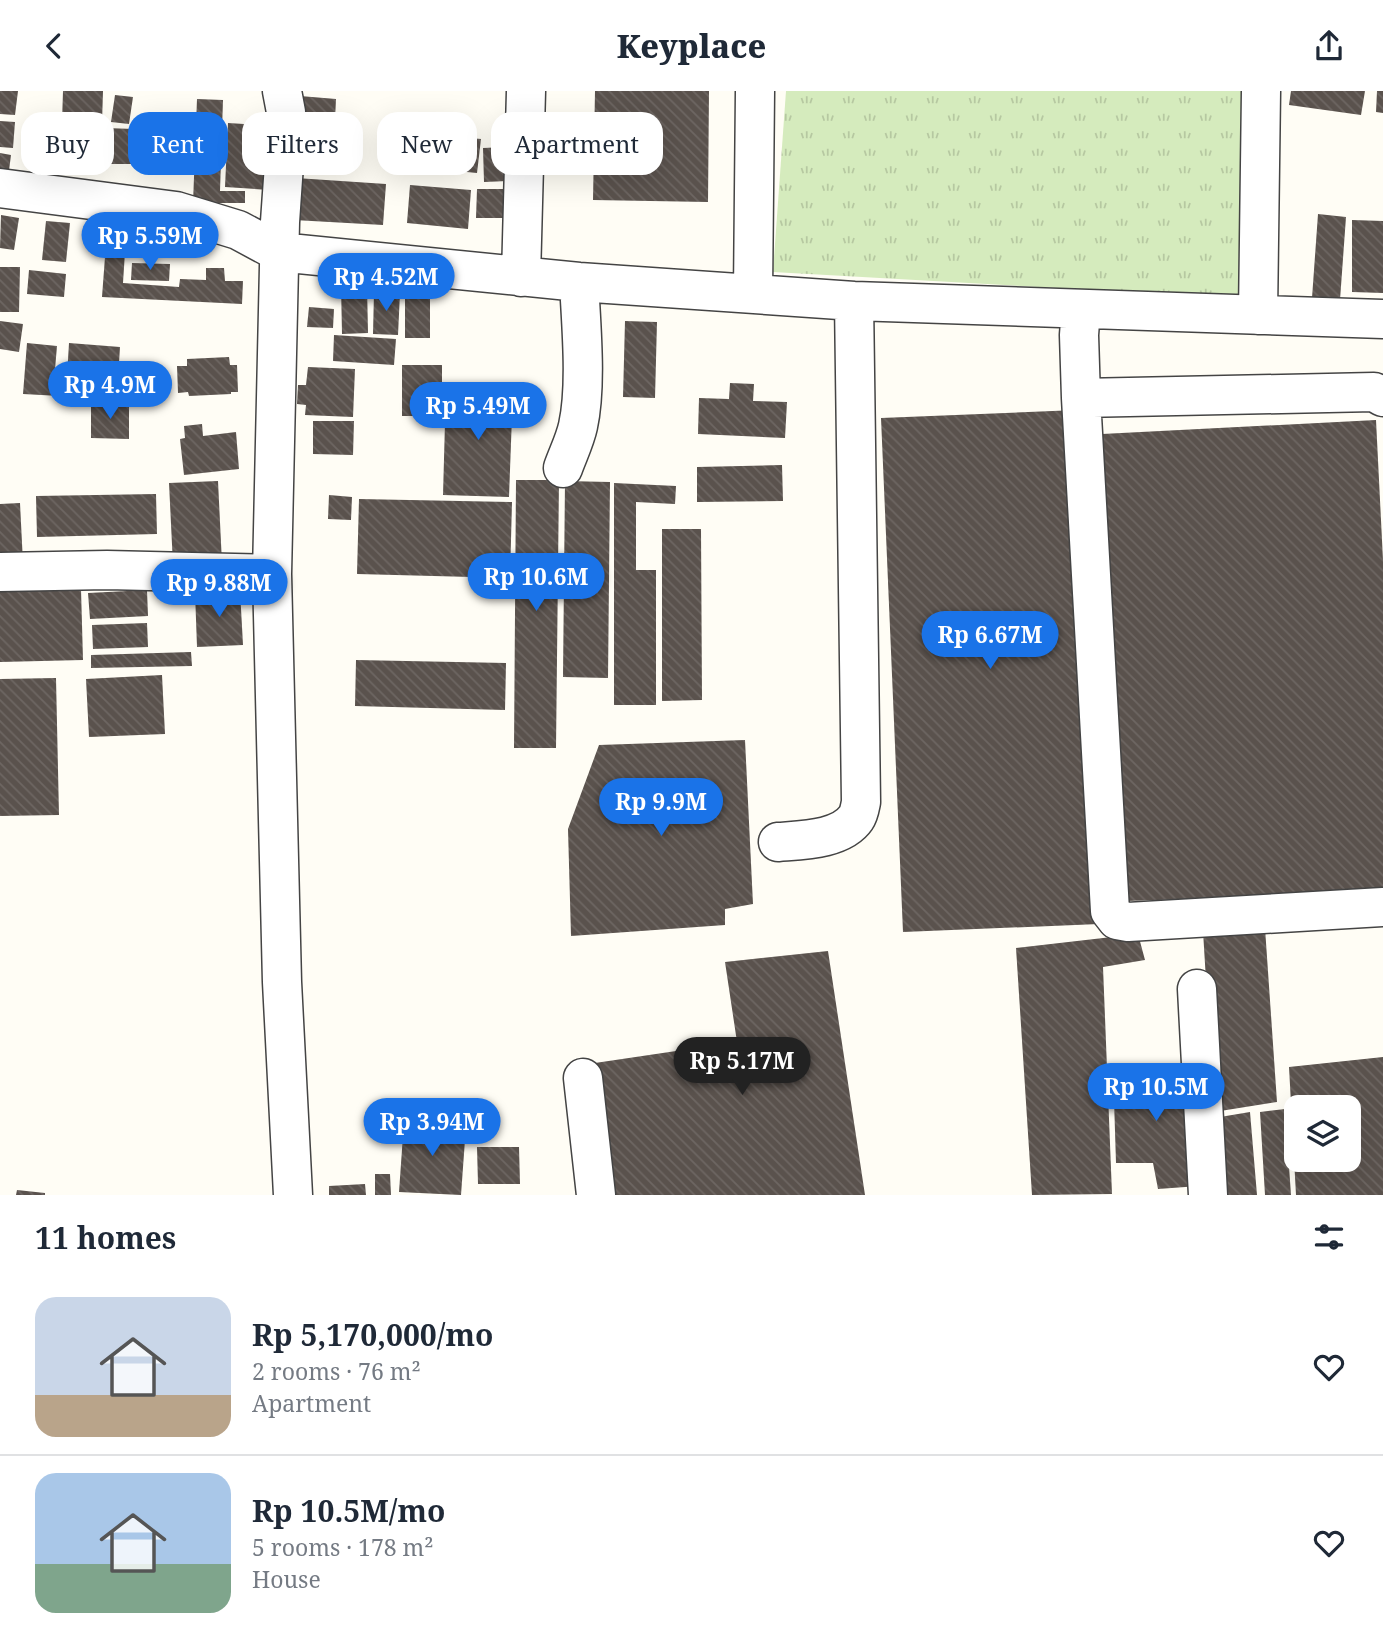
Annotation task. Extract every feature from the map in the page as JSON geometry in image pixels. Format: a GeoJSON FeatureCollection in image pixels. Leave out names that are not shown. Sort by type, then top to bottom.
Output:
{"type":"FeatureCollection","features":[{"type":"Feature","properties":{"kind":"street"},"geometry":{"type":"LineString","coordinates":[[282,91],[286,112],[286,136],[279,252],[272,574],[282,982],[293,1195]]}},
{"type":"Feature","properties":{"kind":"street"},"geometry":{"type":"LineString","coordinates":[[522,277],[526,91]]}},
{"type":"Feature","properties":{"kind":"street"},"geometry":{"type":"LineString","coordinates":[[753,293],[755,91]]}},
{"type":"Feature","properties":{"kind":"street"},"geometry":{"type":"LineString","coordinates":[[1258,315],[1261,91]]}},
{"type":"Feature","properties":{"kind":"street"},"geometry":{"type":"LineString","coordinates":[[0,188],[176,211],[238,230],[279,252],[522,277],[854,301],[1383,319]]}},
{"type":"Feature","properties":{"kind":"street"},"geometry":{"type":"LineString","coordinates":[[563,468],[578,427],[581,409],[579,282]]}},
{"type":"Feature","properties":{"kind":"street"},"geometry":{"type":"LineString","coordinates":[[778,842],[821,837],[843,829],[856,818],[861,802],[854,301]]}},
{"type":"Feature","properties":{"kind":"street"},"geometry":{"type":"LineString","coordinates":[[1081,310],[1081,398],[1108,906],[1113,916],[1117,920],[1128,922],[1383,907]]}},
{"type":"Feature","properties":{"kind":"street"},"geometry":{"type":"LineString","coordinates":[[1081,398],[1374,392],[1383,397]]}},
{"type":"Feature","properties":{"kind":"street"},"geometry":{"type":"LineString","coordinates":[[0,572],[107,570],[272,574]]}},
{"type":"Feature","properties":{"kind":"street"},"geometry":{"type":"LineString","coordinates":[[1197,989],[1208,1195]]}},
{"type":"Feature","properties":{"kind":"street"},"geometry":{"type":"LineString","coordinates":[[583,1078],[596,1195]]}},
{"type":"Feature","properties":{"kind":"green space"},"geometry":{"type":"Polygon","coordinates":[[[786,91],[1257,91],[1254,299],[773,272],[786,91]]]}},
{"type":"Feature","properties":{"kind":"building"},"geometry":{"type":"Polygon","coordinates":[[[0,91],[18,91],[15,115],[0,114],[0,91]]]}},
{"type":"Feature","properties":{"kind":"building"},"geometry":{"type":"Polygon","coordinates":[[[63,91],[103,91],[102,112],[62,112],[63,91]]]}},
{"type":"Feature","properties":{"kind":"building"},"geometry":{"type":"Polygon","coordinates":[[[595,91],[709,91],[708,202],[593,200],[593,175],[663,175],[663,112],[595,112],[595,91]]]}},
{"type":"Feature","properties":{"kind":"building"},"geometry":{"type":"Polygon","coordinates":[[[1291,91],[1365,91],[1361,115],[1289,105],[1291,91]]]}},
{"type":"Feature","properties":{"kind":"building"},"geometry":{"type":"Polygon","coordinates":[[[1377,91],[1383,91],[1383,113],[1376,112],[1377,91]]]}},
{"type":"Feature","properties":{"kind":"building"},"geometry":{"type":"Polygon","coordinates":[[[115,95],[133,97],[131,112],[128,112],[128,124],[114,122],[115,95]]]}},
{"type":"Feature","properties":{"kind":"building"},"geometry":{"type":"Polygon","coordinates":[[[300,96],[336,99],[335,112],[299,112],[300,96]]]}},
{"type":"Feature","properties":{"kind":"building"},"geometry":{"type":"Polygon","coordinates":[[[197,99],[223,100],[223,112],[196,112],[197,99]]]}},
{"type":"Feature","properties":{"kind":"building"},"geometry":{"type":"Polygon","coordinates":[[[0,121],[15,122],[13,148],[0,147],[0,121]]]}},
{"type":"Feature","properties":{"kind":"building"},"geometry":{"type":"Polygon","coordinates":[[[228,123],[242,124],[242,175],[270,175],[269,190],[225,187],[226,175],[228,175],[228,123]]]}},
{"type":"Feature","properties":{"kind":"building"},"geometry":{"type":"Polygon","coordinates":[[[114,128],[128,129],[128,164],[114,164],[114,128]]]}},
{"type":"Feature","properties":{"kind":"building"},"geometry":{"type":"Polygon","coordinates":[[[477,139],[481,139],[477,173],[477,139]]]}},
{"type":"Feature","properties":{"kind":"building"},"geometry":{"type":"Polygon","coordinates":[[[483,148],[491,148],[491,175],[508,175],[508,181],[484,182],[483,148]]]}},
{"type":"Feature","properties":{"kind":"building"},"geometry":{"type":"Polygon","coordinates":[[[0,153],[11,155],[7,186],[0,185],[0,153]]]}},
{"type":"Feature","properties":{"kind":"building"},"geometry":{"type":"Polygon","coordinates":[[[194,175],[221,175],[220,191],[245,191],[245,203],[193,203],[194,175]]]}},
{"type":"Feature","properties":{"kind":"building"},"geometry":{"type":"Polygon","coordinates":[[[296,178],[386,184],[383,225],[294,220],[296,178]]]}},
{"type":"Feature","properties":{"kind":"building"},"geometry":{"type":"Polygon","coordinates":[[[410,185],[471,190],[468,229],[407,223],[410,185]]]}},
{"type":"Feature","properties":{"kind":"building"},"geometry":{"type":"Polygon","coordinates":[[[477,189],[503,189],[503,218],[476,218],[477,189]]]}},
{"type":"Feature","properties":{"kind":"building"},"geometry":{"type":"Polygon","coordinates":[[[1318,214],[1346,217],[1340,300],[1312,298],[1318,214]]]}},
{"type":"Feature","properties":{"kind":"building"},"geometry":{"type":"Polygon","coordinates":[[[1,215],[19,218],[14,250],[0,248],[1,215]]]}},
{"type":"Feature","properties":{"kind":"building"},"geometry":{"type":"Polygon","coordinates":[[[108,217],[172,223],[169,257],[125,252],[123,283],[179,287],[180,279],[206,280],[206,268],[224,268],[225,281],[243,281],[242,304],[102,297],[108,217]]]}},
{"type":"Feature","properties":{"kind":"building"},"geometry":{"type":"Polygon","coordinates":[[[1352,220],[1383,221],[1383,293],[1352,292],[1352,220]]]}},
{"type":"Feature","properties":{"kind":"building"},"geometry":{"type":"Polygon","coordinates":[[[46,221],[70,223],[66,262],[42,260],[46,221]]]}},
{"type":"Feature","properties":{"kind":"building"},"geometry":{"type":"Polygon","coordinates":[[[132,263],[170,264],[169,281],[131,280],[132,263]]]}},
{"type":"Feature","properties":{"kind":"building"},"geometry":{"type":"Polygon","coordinates":[[[0,267],[20,267],[19,312],[0,312],[0,267]]]}},
{"type":"Feature","properties":{"kind":"building"},"geometry":{"type":"Polygon","coordinates":[[[29,270],[66,274],[64,297],[27,294],[29,270]]]}},
{"type":"Feature","properties":{"kind":"building"},"geometry":{"type":"Polygon","coordinates":[[[341,285],[367,285],[368,333],[342,334],[341,285]]]}},
{"type":"Feature","properties":{"kind":"building"},"geometry":{"type":"Polygon","coordinates":[[[374,292],[400,293],[398,335],[373,334],[374,292]]]}},
{"type":"Feature","properties":{"kind":"building"},"geometry":{"type":"Polygon","coordinates":[[[405,298],[430,298],[430,338],[405,338],[405,298]]]}},
{"type":"Feature","properties":{"kind":"building"},"geometry":{"type":"Polygon","coordinates":[[[309,307],[334,309],[333,328],[307,327],[309,307]]]}},
{"type":"Feature","properties":{"kind":"building"},"geometry":{"type":"Polygon","coordinates":[[[0,321],[23,324],[19,352],[0,349],[0,321]]]}},
{"type":"Feature","properties":{"kind":"building"},"geometry":{"type":"Polygon","coordinates":[[[625,321],[657,322],[655,398],[623,397],[625,321]]]}},
{"type":"Feature","properties":{"kind":"building"},"geometry":{"type":"Polygon","coordinates":[[[334,335],[396,339],[394,365],[333,361],[334,335]]]}},
{"type":"Feature","properties":{"kind":"building"},"geometry":{"type":"Polygon","coordinates":[[[27,343],[57,346],[54,381],[116,384],[115,399],[23,394],[27,343]]]}},
{"type":"Feature","properties":{"kind":"building"},"geometry":{"type":"Polygon","coordinates":[[[69,343],[120,347],[118,379],[67,376],[69,343]]]}},
{"type":"Feature","properties":{"kind":"building"},"geometry":{"type":"Polygon","coordinates":[[[229,357],[230,365],[237,365],[238,392],[189,396],[188,392],[178,393],[177,366],[187,366],[187,359],[229,357]]]}},
{"type":"Feature","properties":{"kind":"building"},"geometry":{"type":"Polygon","coordinates":[[[402,365],[442,365],[442,416],[402,416],[402,365]]]}},
{"type":"Feature","properties":{"kind":"building"},"geometry":{"type":"Polygon","coordinates":[[[308,367],[355,369],[353,417],[305,415],[306,405],[297,404],[298,385],[306,385],[308,367]]]}},
{"type":"Feature","properties":{"kind":"building"},"geometry":{"type":"Polygon","coordinates":[[[730,383],[754,384],[753,401],[787,402],[785,438],[698,434],[699,398],[729,399],[730,383]]]}},
{"type":"Feature","properties":{"kind":"building"},"geometry":{"type":"Polygon","coordinates":[[[446,386],[513,389],[509,497],[443,495],[446,386]]]}},
{"type":"Feature","properties":{"kind":"building"},"geometry":{"type":"Polygon","coordinates":[[[91,402],[129,403],[129,439],[91,438],[91,402]]]}},
{"type":"Feature","properties":{"kind":"building"},"geometry":{"type":"Polygon","coordinates":[[[1077,410],[1099,924],[903,932],[881,418],[1077,410]]]}},
{"type":"Feature","properties":{"kind":"building"},"geometry":{"type":"Polygon","coordinates":[[[1376,420],[1383,560],[1383,893],[1126,901],[1102,434],[1376,420]]]}},
{"type":"Feature","properties":{"kind":"building"},"geometry":{"type":"Polygon","coordinates":[[[313,421],[354,421],[353,455],[313,454],[313,421]]]}},
{"type":"Feature","properties":{"kind":"building"},"geometry":{"type":"Polygon","coordinates":[[[202,424],[203,436],[236,432],[239,469],[184,475],[180,439],[185,438],[184,426],[202,424]]]}},
{"type":"Feature","properties":{"kind":"building"},"geometry":{"type":"Polygon","coordinates":[[[782,465],[783,501],[697,502],[697,467],[782,465]]]}},
{"type":"Feature","properties":{"kind":"building"},"geometry":{"type":"Polygon","coordinates":[[[516,480],[559,480],[556,748],[514,748],[516,480]]]}},
{"type":"Feature","properties":{"kind":"building"},"geometry":{"type":"Polygon","coordinates":[[[218,481],[222,563],[173,565],[169,483],[218,481]]]}},
{"type":"Feature","properties":{"kind":"building"},"geometry":{"type":"Polygon","coordinates":[[[565,481],[610,482],[608,678],[563,677],[565,481]]]}},
{"type":"Feature","properties":{"kind":"building"},"geometry":{"type":"Polygon","coordinates":[[[614,483],[676,486],[675,504],[636,502],[636,570],[656,570],[656,705],[614,705],[614,483]]]}},
{"type":"Feature","properties":{"kind":"building"},"geometry":{"type":"Polygon","coordinates":[[[156,494],[157,534],[37,537],[36,496],[156,494]]]}},
{"type":"Feature","properties":{"kind":"building"},"geometry":{"type":"Polygon","coordinates":[[[329,495],[352,497],[351,520],[328,519],[329,495]]]}},
{"type":"Feature","properties":{"kind":"building"},"geometry":{"type":"Polygon","coordinates":[[[359,499],[512,502],[510,578],[357,574],[359,499]]]}},
{"type":"Feature","properties":{"kind":"building"},"geometry":{"type":"Polygon","coordinates":[[[20,503],[23,563],[0,564],[0,504],[20,503]]]}},
{"type":"Feature","properties":{"kind":"building"},"geometry":{"type":"Polygon","coordinates":[[[662,529],[701,529],[702,700],[662,701],[662,529]]]}},
{"type":"Feature","properties":{"kind":"building"},"geometry":{"type":"Polygon","coordinates":[[[81,589],[83,660],[0,662],[0,591],[81,589]]]}},
{"type":"Feature","properties":{"kind":"building"},"geometry":{"type":"Polygon","coordinates":[[[147,590],[148,616],[90,619],[88,593],[147,590]]]}},
{"type":"Feature","properties":{"kind":"building"},"geometry":{"type":"Polygon","coordinates":[[[240,590],[243,645],[197,647],[195,592],[240,590]]]}},
{"type":"Feature","properties":{"kind":"building"},"geometry":{"type":"Polygon","coordinates":[[[147,623],[148,647],[93,649],[92,625],[147,623]]]}},
{"type":"Feature","properties":{"kind":"building"},"geometry":{"type":"Polygon","coordinates":[[[191,652],[192,666],[91,668],[91,655],[191,652]]]}},
{"type":"Feature","properties":{"kind":"building"},"geometry":{"type":"Polygon","coordinates":[[[356,660],[506,663],[505,710],[355,706],[356,660]]]}},
{"type":"Feature","properties":{"kind":"building"},"geometry":{"type":"Polygon","coordinates":[[[162,675],[165,734],[89,737],[86,679],[162,675]]]}},
{"type":"Feature","properties":{"kind":"building"},"geometry":{"type":"Polygon","coordinates":[[[56,678],[59,815],[0,816],[0,679],[56,678]]]}},
{"type":"Feature","properties":{"kind":"building"},"geometry":{"type":"Polygon","coordinates":[[[745,740],[753,904],[725,909],[725,925],[571,936],[568,829],[599,745],[745,740]]]}},
{"type":"Feature","properties":{"kind":"building"},"geometry":{"type":"Polygon","coordinates":[[[1265,928],[1277,1102],[1214,1112],[1203,931],[1265,928]]]}},
{"type":"Feature","properties":{"kind":"building"},"geometry":{"type":"Polygon","coordinates":[[[1138,934],[1145,960],[1103,967],[1112,1194],[1032,1195],[1016,948],[1138,934]]]}},
{"type":"Feature","properties":{"kind":"building"},"geometry":{"type":"Polygon","coordinates":[[[828,951],[865,1195],[616,1195],[595,1063],[737,1042],[725,962],[828,951]]]}},
{"type":"Feature","properties":{"kind":"building"},"geometry":{"type":"Polygon","coordinates":[[[1383,1057],[1383,1195],[1296,1195],[1295,1172],[1361,1172],[1361,1095],[1291,1095],[1289,1067],[1383,1057]]]}},
{"type":"Feature","properties":{"kind":"building"},"geometry":{"type":"Polygon","coordinates":[[[1185,1064],[1199,1186],[1158,1189],[1153,1163],[1116,1163],[1113,1068],[1185,1064]]]}},
{"type":"Feature","properties":{"kind":"building"},"geometry":{"type":"Polygon","coordinates":[[[1284,1109],[1284,1172],[1289,1172],[1291,1195],[1265,1195],[1260,1112],[1284,1109]]]}},
{"type":"Feature","properties":{"kind":"building"},"geometry":{"type":"Polygon","coordinates":[[[1250,1112],[1257,1195],[1220,1195],[1214,1118],[1250,1112]]]}},
{"type":"Feature","properties":{"kind":"building"},"geometry":{"type":"Polygon","coordinates":[[[404,1121],[466,1126],[461,1195],[399,1192],[404,1121]]]}},
{"type":"Feature","properties":{"kind":"building"},"geometry":{"type":"Polygon","coordinates":[[[477,1147],[519,1147],[520,1184],[478,1184],[477,1147]]]}},
{"type":"Feature","properties":{"kind":"building"},"geometry":{"type":"Polygon","coordinates":[[[375,1174],[390,1174],[391,1195],[375,1195],[375,1174]]]}},
{"type":"Feature","properties":{"kind":"building"},"geometry":{"type":"Polygon","coordinates":[[[365,1184],[366,1195],[329,1195],[329,1186],[365,1184]]]}},
{"type":"Feature","properties":{"kind":"building"},"geometry":{"type":"Polygon","coordinates":[[[17,1190],[45,1193],[45,1195],[16,1195],[17,1190]]]}}]}
